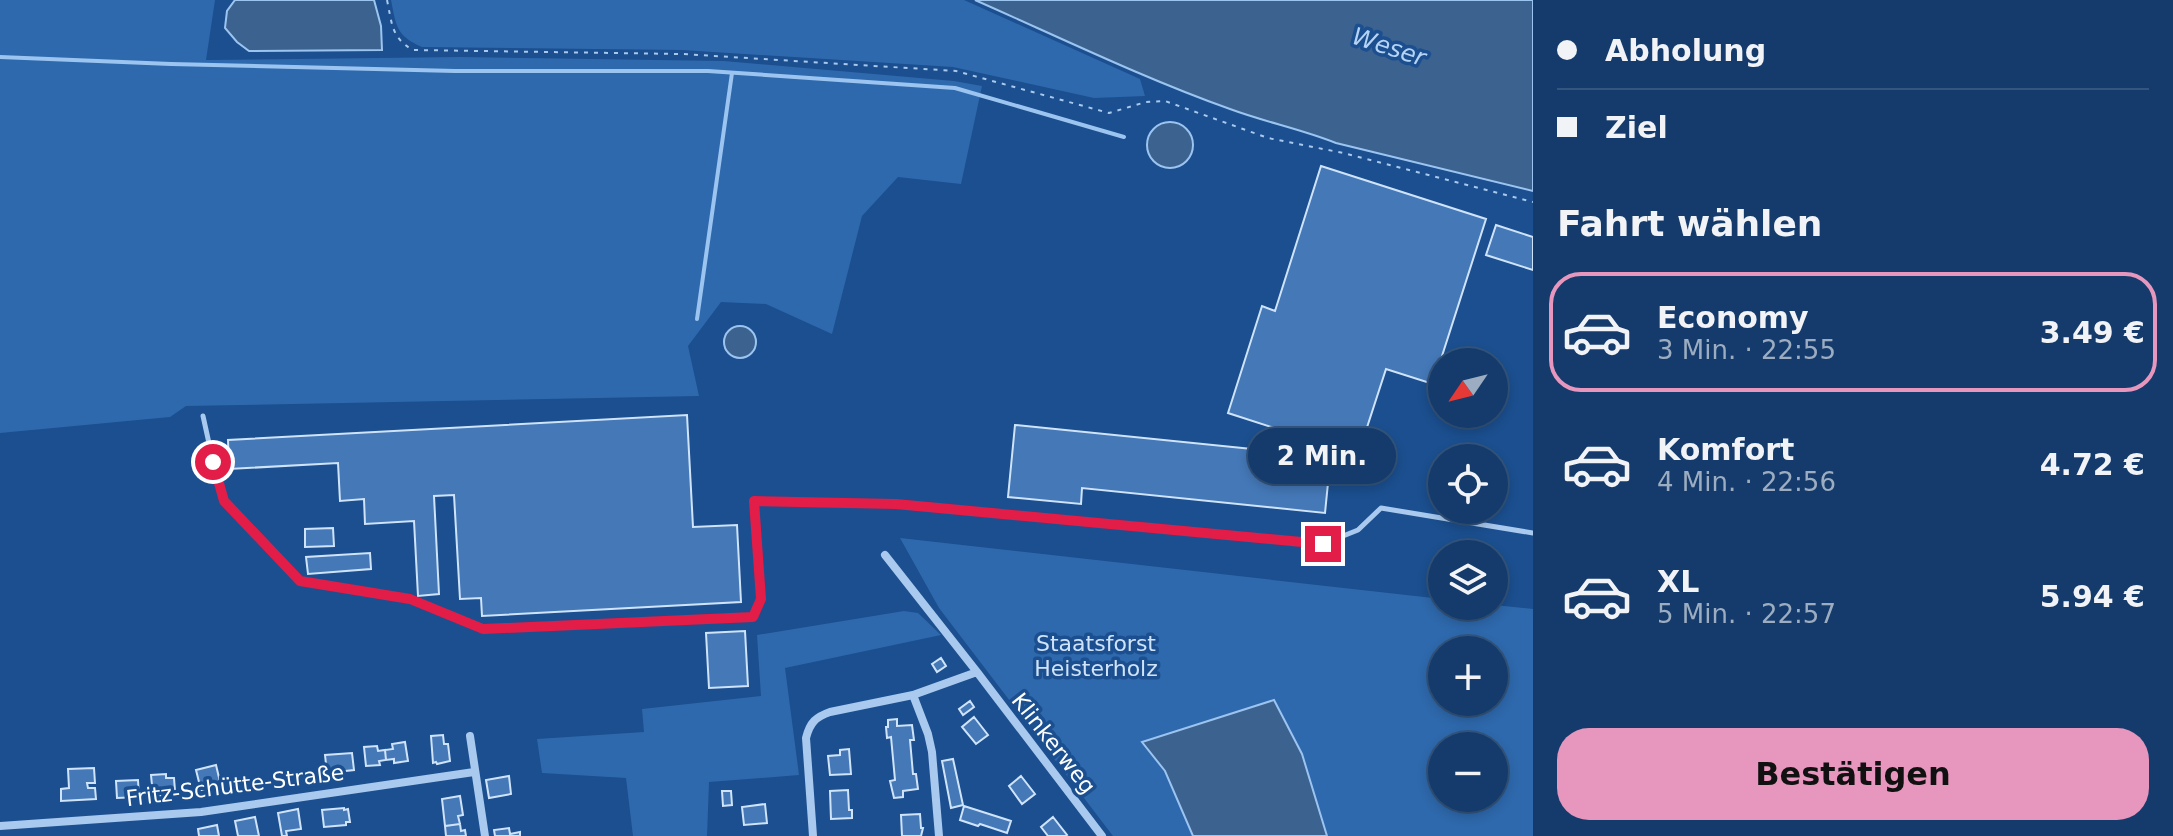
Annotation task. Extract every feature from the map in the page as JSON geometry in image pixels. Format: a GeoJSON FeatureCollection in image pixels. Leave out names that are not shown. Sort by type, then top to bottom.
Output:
{"type":"FeatureCollection","features":[{"type":"Feature","properties":{"kind":"street","name":"Klinkerweg"},"geometry":{"type":"LineString","coordinates":[[885,555],[1102,836]]}},
{"type":"Feature","properties":{"kind":"street"},"geometry":{"type":"LineString","coordinates":[[813,836],[806,738],[810,724],[818,716],[913,695],[977,672]]}},
{"type":"Feature","properties":{"kind":"street"},"geometry":{"type":"LineString","coordinates":[[913,695],[932,752],[939,836]]}},
{"type":"Feature","properties":{"kind":"street"},"geometry":{"type":"LineString","coordinates":[[470,736],[485,836]]}},
{"type":"Feature","properties":{"kind":"street","name":"Fritz-Schütte-Straße"},"geometry":{"type":"LineString","coordinates":[[0,826],[201,812],[474,772]]}},
{"type":"Feature","properties":{"kind":"lane"},"geometry":{"type":"LineString","coordinates":[[203,416],[224,501],[300,581],[410,599],[483,629],[753,617],[761,599],[754,501],[896,504],[1323,544],[1358,530],[1381,508],[1533,533]]}},
{"type":"Feature","properties":{"kind":"path"},"geometry":{"type":"LineString","coordinates":[[387,0],[394,34],[403,45],[413,50],[682,54],[956,71],[1109,113],[1146,102],[1165,101],[1268,138],[1343,153],[1533,202]]}},
{"type":"Feature","properties":{"kind":"green space"},"geometry":{"type":"Polygon","coordinates":[[[0,0],[215,0],[206,60],[460,57],[724,61],[982,86],[961,184],[898,177],[862,216],[832,334],[766,304],[721,302],[688,346],[699,396],[186,406],[170,417],[0,433],[0,0]]]}},
{"type":"Feature","properties":{"kind":"green space"},"geometry":{"type":"Polygon","coordinates":[[[391,0],[964,0],[1140,79],[1145,96],[1094,98],[953,67],[682,50],[422,47],[402,34],[391,0]]]}},
{"type":"Feature","properties":{"kind":"green space","name":"Staatsforst Heisterholz"},"geometry":{"type":"Polygon","coordinates":[[[900,538],[1428,597],[1428,620],[1508,620],[1508,606],[1533,609],[1533,836],[1327,836],[1302,754],[1143,742],[1165,771],[1193,836],[1113,836],[939,608],[900,538]]]}},
{"type":"Feature","properties":{"kind":"green space"},"geometry":{"type":"Polygon","coordinates":[[[904,611],[918,613],[941,635],[785,668],[799,775],[709,782],[707,836],[633,836],[626,778],[542,773],[537,739],[644,732],[642,709],[761,696],[757,635],[904,611]]]}},
{"type":"Feature","properties":{"kind":"water"},"geometry":{"type":"Polygon","coordinates":[[[235,0],[374,0],[381,26],[382,50],[249,51],[225,28],[227,11],[235,0]]]}},
{"type":"Feature","properties":{"kind":"water","name":"Weser"},"geometry":{"type":"Polygon","coordinates":[[[975,0],[1533,0],[1533,191],[1336,143],[1243,114],[1133,71],[975,0]]]}},
{"type":"Feature","properties":{"kind":"water"},"geometry":{"type":"Polygon","coordinates":[[[1170,122],[1187,128],[1193,145],[1187,162],[1170,168],[1153,162],[1147,145],[1153,128],[1170,122]]]}},
{"type":"Feature","properties":{"kind":"water"},"geometry":{"type":"Polygon","coordinates":[[[740,326],[751,331],[756,342],[751,353],[740,358],[729,353],[724,342],[729,331],[740,326]]]}},
{"type":"Feature","properties":{"kind":"water"},"geometry":{"type":"Polygon","coordinates":[[[1274,700],[1302,754],[1327,836],[1193,836],[1165,771],[1142,742],[1274,700]]]}},
{"type":"Feature","properties":{"kind":"building"},"geometry":{"type":"Polygon","coordinates":[[[1321,166],[1486,219],[1445,348],[1428,348],[1428,382],[1386,369],[1358,455],[1228,413],[1262,306],[1275,311],[1321,166]]]}},
{"type":"Feature","properties":{"kind":"building"},"geometry":{"type":"Polygon","coordinates":[[[1496,225],[1533,237],[1533,270],[1486,255],[1496,225]]]}},
{"type":"Feature","properties":{"kind":"building"},"geometry":{"type":"Polygon","coordinates":[[[687,415],[693,527],[737,525],[741,602],[482,616],[481,598],[460,599],[454,495],[434,496],[439,594],[418,596],[414,521],[365,524],[364,499],[340,501],[338,463],[229,469],[228,440],[687,415]]]}},
{"type":"Feature","properties":{"kind":"building"},"geometry":{"type":"Polygon","coordinates":[[[1015,425],[1272,451],[1271,467],[1329,473],[1325,513],[1082,488],[1081,504],[1008,497],[1015,425]]]}},
{"type":"Feature","properties":{"kind":"building"},"geometry":{"type":"Polygon","coordinates":[[[333,528],[334,546],[305,547],[305,529],[333,528]]]}},
{"type":"Feature","properties":{"kind":"building"},"geometry":{"type":"Polygon","coordinates":[[[370,553],[371,569],[308,574],[306,557],[370,553]]]}},
{"type":"Feature","properties":{"kind":"building"},"geometry":{"type":"Polygon","coordinates":[[[745,631],[748,686],[709,688],[706,633],[745,631]]]}},
{"type":"Feature","properties":{"kind":"building"},"geometry":{"type":"Polygon","coordinates":[[[941,658],[946,666],[937,672],[932,664],[941,658]]]}},
{"type":"Feature","properties":{"kind":"building"},"geometry":{"type":"Polygon","coordinates":[[[970,701],[974,707],[963,715],[959,709],[970,701]]]}},
{"type":"Feature","properties":{"kind":"building"},"geometry":{"type":"Polygon","coordinates":[[[974,717],[988,735],[976,744],[962,727],[974,717]]]}},
{"type":"Feature","properties":{"kind":"building"},"geometry":{"type":"Polygon","coordinates":[[[897,719],[897,726],[912,725],[913,774],[916,774],[918,789],[903,791],[903,797],[894,798],[890,781],[895,780],[891,737],[887,738],[886,727],[888,720],[897,719]]]}},
{"type":"Feature","properties":{"kind":"building"},"geometry":{"type":"Polygon","coordinates":[[[443,735],[444,744],[448,744],[450,761],[433,763],[431,736],[443,735]]]}},
{"type":"Feature","properties":{"kind":"building"},"geometry":{"type":"Polygon","coordinates":[[[405,742],[408,761],[394,763],[394,759],[386,760],[385,750],[393,749],[392,744],[405,742]]]}},
{"type":"Feature","properties":{"kind":"building"},"geometry":{"type":"Polygon","coordinates":[[[377,746],[378,751],[385,750],[386,760],[379,761],[380,765],[366,766],[364,747],[377,746]]]}},
{"type":"Feature","properties":{"kind":"building"},"geometry":{"type":"Polygon","coordinates":[[[849,749],[851,774],[830,775],[828,756],[840,755],[840,750],[849,749]]]}},
{"type":"Feature","properties":{"kind":"building"},"geometry":{"type":"Polygon","coordinates":[[[352,753],[354,770],[327,773],[325,755],[352,753]]]}},
{"type":"Feature","properties":{"kind":"building"},"geometry":{"type":"Polygon","coordinates":[[[953,759],[963,805],[951,808],[942,761],[953,759]]]}},
{"type":"Feature","properties":{"kind":"building"},"geometry":{"type":"Polygon","coordinates":[[[216,765],[221,786],[201,790],[196,770],[216,765]]]}},
{"type":"Feature","properties":{"kind":"building"},"geometry":{"type":"Polygon","coordinates":[[[94,768],[95,783],[87,783],[88,788],[95,788],[96,799],[61,801],[61,789],[69,788],[68,769],[94,768]]]}},
{"type":"Feature","properties":{"kind":"building"},"geometry":{"type":"Polygon","coordinates":[[[166,774],[166,778],[174,778],[175,791],[153,796],[151,775],[166,774]]]}},
{"type":"Feature","properties":{"kind":"building"},"geometry":{"type":"Polygon","coordinates":[[[509,776],[511,794],[489,798],[486,780],[509,776]]]}},
{"type":"Feature","properties":{"kind":"building"},"geometry":{"type":"Polygon","coordinates":[[[1021,776],[1035,794],[1022,804],[1009,786],[1021,776]]]}},
{"type":"Feature","properties":{"kind":"building"},"geometry":{"type":"Polygon","coordinates":[[[138,780],[139,797],[117,798],[116,781],[138,780]]]}},
{"type":"Feature","properties":{"kind":"building"},"geometry":{"type":"Polygon","coordinates":[[[848,790],[852,818],[831,819],[830,791],[848,790]]]}},
{"type":"Feature","properties":{"kind":"building"},"geometry":{"type":"Polygon","coordinates":[[[722,791],[731,791],[732,805],[723,806],[722,791]]]}},
{"type":"Feature","properties":{"kind":"building"},"geometry":{"type":"Polygon","coordinates":[[[460,796],[463,815],[458,816],[460,824],[445,826],[442,799],[460,796]]]}},
{"type":"Feature","properties":{"kind":"building"},"geometry":{"type":"Polygon","coordinates":[[[765,804],[767,823],[744,825],[742,807],[765,804]]]}},
{"type":"Feature","properties":{"kind":"building"},"geometry":{"type":"Polygon","coordinates":[[[964,806],[1011,821],[1007,833],[960,820],[964,806]]]}},
{"type":"Feature","properties":{"kind":"building"},"geometry":{"type":"Polygon","coordinates":[[[298,809],[301,829],[286,831],[287,836],[282,836],[278,813],[298,809]]]}},
{"type":"Feature","properties":{"kind":"building"},"geometry":{"type":"Polygon","coordinates":[[[348,809],[350,822],[324,827],[322,810],[348,809]]]}},
{"type":"Feature","properties":{"kind":"building"},"geometry":{"type":"Polygon","coordinates":[[[920,814],[921,836],[902,836],[901,815],[920,814]]]}},
{"type":"Feature","properties":{"kind":"building"},"geometry":{"type":"Polygon","coordinates":[[[255,817],[259,836],[238,836],[235,821],[255,817]]]}},
{"type":"Feature","properties":{"kind":"building"},"geometry":{"type":"Polygon","coordinates":[[[1053,817],[1067,835],[1048,836],[1041,827],[1053,817]]]}},
{"type":"Feature","properties":{"kind":"building"},"geometry":{"type":"Polygon","coordinates":[[[460,824],[466,836],[446,836],[445,826],[460,824]]]}},
{"type":"Feature","properties":{"kind":"building"},"geometry":{"type":"Polygon","coordinates":[[[217,825],[219,836],[199,836],[198,829],[217,825]]]}},
{"type":"Feature","properties":{"kind":"building"},"geometry":{"type":"Polygon","coordinates":[[[509,828],[510,834],[520,832],[520,836],[495,836],[494,830],[509,828]]]}},
{"type":"Feature","properties":{"kind":"waterway"},"geometry":{"type":"LineString","coordinates":[[0,57],[455,71],[708,71],[955,88],[1124,137]]}},
{"type":"Feature","properties":{"kind":"waterway"},"geometry":{"type":"LineString","coordinates":[[697,319],[732,73]]}},
{"type":"Feature","properties":{"kind":"route"},"geometry":{"type":"LineString","coordinates":[[213,462],[224,501],[300,581],[410,599],[483,629],[753,617],[761,599],[754,501],[896,504],[1323,544]]}}]}
